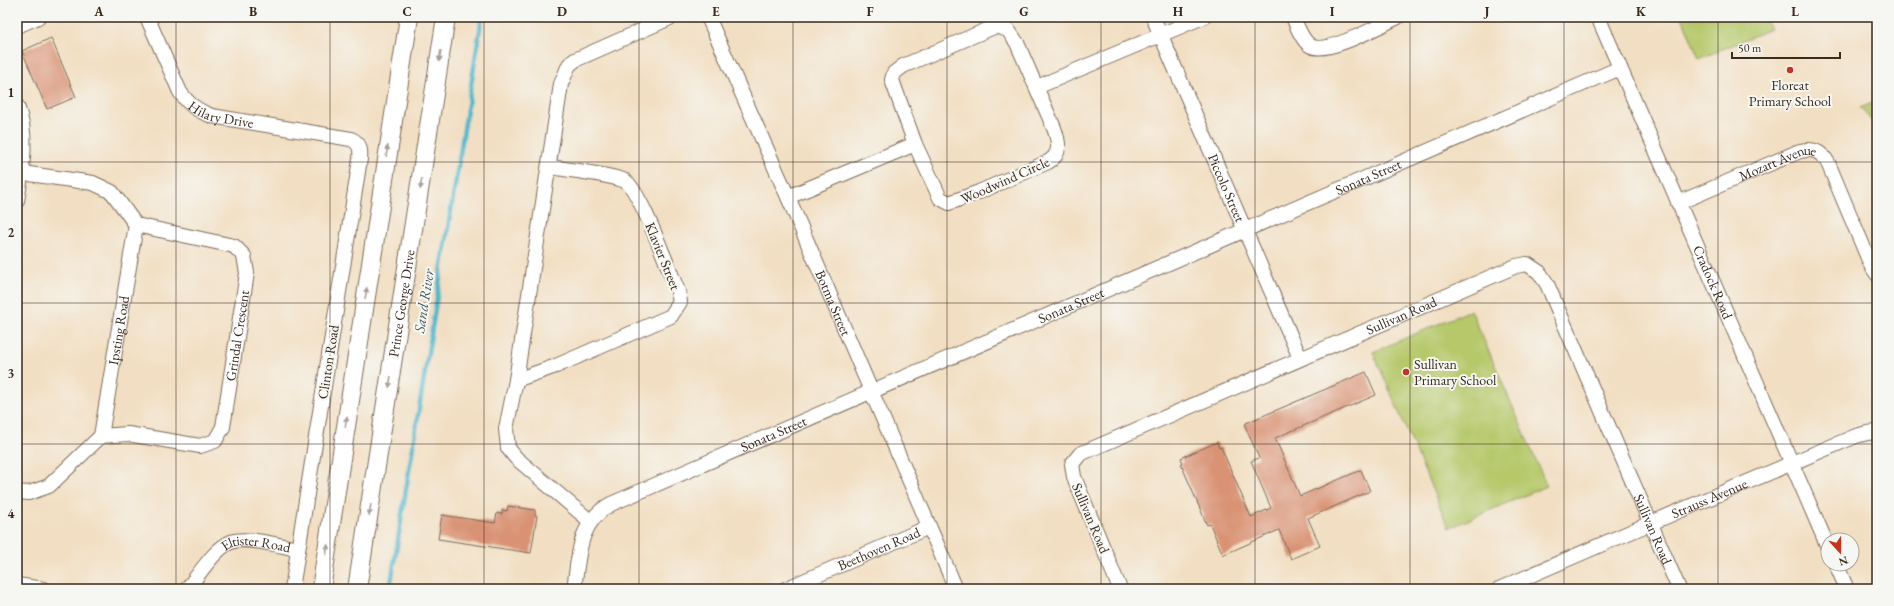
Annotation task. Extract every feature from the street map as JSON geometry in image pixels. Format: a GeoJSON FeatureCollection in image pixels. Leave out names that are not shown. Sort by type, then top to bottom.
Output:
{"type":"FeatureCollection","features":[{"type":"Feature","properties":{"kind":"main road"},"geometry":{"type":"LineString","coordinates":[[321,589],[408,17]]}},
{"type":"Feature","properties":{"kind":"main road","name":"Prince George Drive"},"geometry":{"type":"LineString","coordinates":[[357,589],[446,17]]}},
{"type":"Feature","properties":{"kind":"street"},"geometry":{"type":"LineString","coordinates":[[17,26],[38,17]]}},
{"type":"Feature","properties":{"kind":"street","name":"Hilary Drive"},"geometry":{"type":"LineString","coordinates":[[147,17],[180,92],[186,101],[202,113],[212,116],[351,139]]}},
{"type":"Feature","properties":{"kind":"street"},"geometry":{"type":"LineString","coordinates":[[590,521],[511,452],[507,442],[506,429],[516,380],[550,167],[561,84],[569,65],[575,60],[672,17]]}},
{"type":"Feature","properties":{"kind":"street","name":"Botma Street"},"geometry":{"type":"LineString","coordinates":[[708,17],[788,198],[928,528],[956,589]]}},
{"type":"Feature","properties":{"kind":"street","name":"Piccolo Street"},"geometry":{"type":"LineString","coordinates":[[1153,17],[1300,358]]}},
{"type":"Feature","properties":{"kind":"street"},"geometry":{"type":"LineString","coordinates":[[1037,87],[1203,17]]}},
{"type":"Feature","properties":{"kind":"street"},"geometry":{"type":"LineString","coordinates":[[1293,17],[1306,42],[1310,46],[1317,48],[1334,45],[1398,17]]}},
{"type":"Feature","properties":{"kind":"street","name":"Cradock Road"},"geometry":{"type":"LineString","coordinates":[[1598,17],[1821,532]]}},
{"type":"Feature","properties":{"kind":"street","name":"Woodwind Circle"},"geometry":{"type":"LineString","coordinates":[[996,26],[1001,26],[1011,33],[1037,87],[1054,128],[1058,145],[1058,152],[1054,158],[979,192],[949,203],[940,198],[916,144],[893,86],[894,73],[902,66],[996,26]]}},
{"type":"Feature","properties":{"kind":"street","name":"Sonata Street"},"geometry":{"type":"LineString","coordinates":[[574,589],[582,541],[590,521],[596,514],[611,504],[1620,68]]}},
{"type":"Feature","properties":{"kind":"street"},"geometry":{"type":"LineString","coordinates":[[17,106],[24,132],[22,172],[17,201]]}},
{"type":"Feature","properties":{"kind":"street","name":"Clinton Road"},"geometry":{"type":"LineString","coordinates":[[292,589],[360,159],[360,147],[356,141],[351,139]]}},
{"type":"Feature","properties":{"kind":"street"},"geometry":{"type":"LineString","coordinates":[[788,198],[916,144]]}},
{"type":"Feature","properties":{"kind":"street","name":"Mozart Avenue"},"geometry":{"type":"LineString","coordinates":[[1678,202],[1800,150],[1808,149],[1817,151],[1823,155],[1828,163],[1871,265],[1877,274]]}},
{"type":"Feature","properties":{"kind":"street","name":"Klavier Street"},"geometry":{"type":"LineString","coordinates":[[516,380],[556,366],[658,322],[675,313],[680,302],[678,291],[639,199],[629,184],[618,178],[550,167]]}},
{"type":"Feature","properties":{"kind":"street"},"geometry":{"type":"LineString","coordinates":[[22,172],[93,183],[112,192],[136,225]]}},
{"type":"Feature","properties":{"kind":"street","name":"Ipsting Road"},"geometry":{"type":"LineString","coordinates":[[101,436],[136,225]]}},
{"type":"Feature","properties":{"kind":"street","name":"Grindal Crescent"},"geometry":{"type":"LineString","coordinates":[[101,436],[128,434],[200,446],[215,441],[223,427],[247,273],[244,256],[234,246],[136,225]]}},
{"type":"Feature","properties":{"kind":"street","name":"Sullivan Road"},"geometry":{"type":"LineString","coordinates":[[1120,589],[1074,478],[1072,468],[1075,460],[1082,453],[1516,266],[1527,264],[1539,272],[1547,284],[1680,589]]}},
{"type":"Feature","properties":{"kind":"street","name":"Strauss Avenue"},"geometry":{"type":"LineString","coordinates":[[1499,589],[1650,522],[1856,436],[1877,432]]}},
{"type":"Feature","properties":{"kind":"street"},"geometry":{"type":"LineString","coordinates":[[17,492],[29,493],[49,486],[101,436]]}},
{"type":"Feature","properties":{"kind":"street","name":"Beethoven Road"},"geometry":{"type":"LineString","coordinates":[[786,589],[928,528]]}},
{"type":"Feature","properties":{"kind":"street","name":"Eltister Road"},"geometry":{"type":"LineString","coordinates":[[187,589],[219,550],[231,541],[246,540],[298,549]]}},
{"type":"Feature","properties":{"kind":"street"},"geometry":{"type":"LineString","coordinates":[[1840,572],[1847,589]]}},
{"type":"Feature","properties":{"kind":"street"},"geometry":{"type":"LineString","coordinates":[[17,584],[43,589]]}},
{"type":"Feature","properties":{"kind":"green space"},"geometry":{"type":"Polygon","coordinates":[[[1682,17],[1765,17],[1770,29],[1699,59],[1682,17]]]}},
{"type":"Feature","properties":{"kind":"green space"},"geometry":{"type":"Polygon","coordinates":[[[1877,101],[1877,126],[1860,108],[1877,101]]]}},
{"type":"Feature","properties":{"kind":"green space"},"geometry":{"type":"Polygon","coordinates":[[[1471,310],[1547,486],[1449,528],[1373,352],[1471,310]]]}},
{"type":"Feature","properties":{"kind":"building"},"geometry":{"type":"Polygon","coordinates":[[[51,38],[76,97],[47,109],[22,51],[51,38]]]}},
{"type":"Feature","properties":{"kind":"building"},"geometry":{"type":"Polygon","coordinates":[[[1366,372],[1376,395],[1275,438],[1300,496],[1361,470],[1370,491],[1308,518],[1320,546],[1291,559],[1279,530],[1223,555],[1210,524],[1207,525],[1181,464],[1183,463],[1181,458],[1217,442],[1219,448],[1221,447],[1251,517],[1271,508],[1251,461],[1259,458],[1245,426],[1246,423],[1366,372]]]}},
{"type":"Feature","properties":{"kind":"building"},"geometry":{"type":"Polygon","coordinates":[[[508,506],[535,510],[535,515],[537,516],[531,553],[438,539],[442,515],[495,523],[497,513],[502,514],[502,510],[507,511],[508,506]]]}},
{"type":"Feature","properties":{"kind":"waterway","name":"Sand River"},"geometry":{"type":"LineString","coordinates":[[390,589],[482,17]]}},
{"type":"Feature","properties":{"kind":"place","name":"Floreat Primary School"},"geometry":{"type":"Point","coordinates":[1790,70]}},
{"type":"Feature","properties":{"kind":"place","name":"Sullivan Primary School"},"geometry":{"type":"Point","coordinates":[1406,372]}}]}
